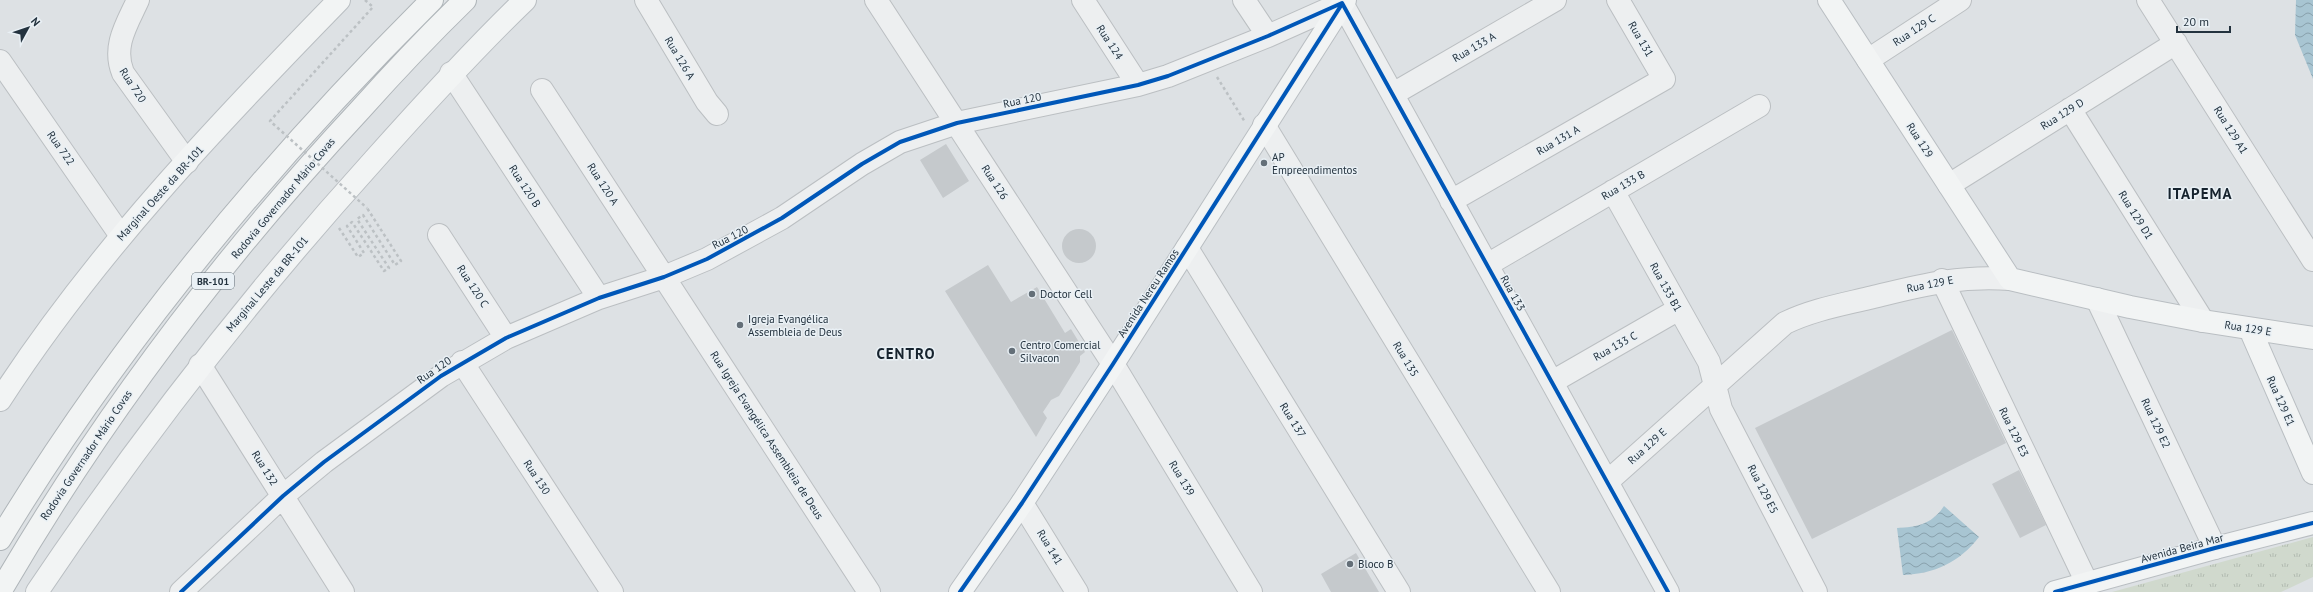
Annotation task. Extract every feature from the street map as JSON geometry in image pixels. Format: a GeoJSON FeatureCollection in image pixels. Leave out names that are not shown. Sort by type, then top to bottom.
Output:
{"type":"FeatureCollection","features":[{"type":"Feature","properties":{"kind":"main road","name":"BR-101"},"geometry":{"type":"LineString","coordinates":[[0,539],[100,388],[201,255],[343,90],[432,0]]}},
{"type":"Feature","properties":{"kind":"main road","name":"Rodovia Governador Mário Covas"},"geometry":{"type":"LineString","coordinates":[[0,592],[39,526],[99,434],[190,311],[293,184],[395,72],[465,0]]}},
{"type":"Feature","properties":{"kind":"main road","name":"Marginal Leste da BR-101"},"geometry":{"type":"LineString","coordinates":[[37,592],[107,490],[200,365],[251,301],[346,195],[451,73],[525,0]]}},
{"type":"Feature","properties":{"kind":"main road","name":"Rua 129"},"geometry":{"type":"LineString","coordinates":[[1830,0],[2010,279]]}},
{"type":"Feature","properties":{"kind":"main road","name":"Avenida Nereu Ramos"},"geometry":{"type":"LineString","coordinates":[[960,592],[1022,503],[1113,364],[1343,2]]}},
{"type":"Feature","properties":{"kind":"main road","name":"Marginal Oeste da BR-101"},"geometry":{"type":"LineString","coordinates":[[0,400],[66,307],[121,236],[331,3]]}},
{"type":"Feature","properties":{"kind":"main road","name":"Rua 129 E"},"geometry":{"type":"LineString","coordinates":[[2010,279],[2203,321],[2313,338]]}},
{"type":"Feature","properties":{"kind":"main road","name":"Rua 129 E1"},"geometry":{"type":"LineString","coordinates":[[2250,329],[2313,473]]}},
{"type":"Feature","properties":{"kind":"main road","name":"Avenida Beira Mar"},"geometry":{"type":"LineString","coordinates":[[2055,592],[2214,548],[2313,523]]}},
{"type":"Feature","properties":{"kind":"street","name":"Rua 720"},"geometry":{"type":"LineString","coordinates":[[138,0],[119,45],[119,63],[123,73],[187,162]]}},
{"type":"Feature","properties":{"kind":"street","name":"Rua 126 A"},"geometry":{"type":"LineString","coordinates":[[646,0],[703,96],[717,114]]}},
{"type":"Feature","properties":{"kind":"street","name":"Rua 126"},"geometry":{"type":"LineString","coordinates":[[876,0],[1113,364]]}},
{"type":"Feature","properties":{"kind":"street","name":"Rua 124"},"geometry":{"type":"LineString","coordinates":[[1083,0],[1138,85]]}},
{"type":"Feature","properties":{"kind":"street"},"geometry":{"type":"LineString","coordinates":[[1244,0],[1268,36]]}},
{"type":"Feature","properties":{"kind":"street","name":"Rua 133 A"},"geometry":{"type":"LineString","coordinates":[[1393,94],[1555,0]]}},
{"type":"Feature","properties":{"kind":"street","name":"Rua 131"},"geometry":{"type":"LineString","coordinates":[[1618,0],[1664,79]]}},
{"type":"Feature","properties":{"kind":"street","name":"Rua 129 C"},"geometry":{"type":"LineString","coordinates":[[1868,60],[1960,0]]}},
{"type":"Feature","properties":{"kind":"street","name":"Rua 129 A1"},"geometry":{"type":"LineString","coordinates":[[2148,0],[2313,260]]}},
{"type":"Feature","properties":{"kind":"street","name":"Rua 120"},"geometry":{"type":"LineString","coordinates":[[181,592],[282,496],[379,420],[462,362],[506,338],[599,298],[664,277],[750,237],[881,152],[900,142],[957,123],[1138,85],[1208,61],[1343,2]]}},
{"type":"Feature","properties":{"kind":"street","name":"Rua 133"},"geometry":{"type":"LineString","coordinates":[[1343,2],[1451,201],[1668,592]]}},
{"type":"Feature","properties":{"kind":"street","name":"Rua 129 D"},"geometry":{"type":"LineString","coordinates":[[1949,185],[2176,43]]}},
{"type":"Feature","properties":{"kind":"street","name":"Rua 722"},"geometry":{"type":"LineString","coordinates":[[0,61],[121,236]]}},
{"type":"Feature","properties":{"kind":"street","name":"Rua 120 B"},"geometry":{"type":"LineString","coordinates":[[451,73],[599,298]]}},
{"type":"Feature","properties":{"kind":"street","name":"Rua 131 A"},"geometry":{"type":"LineString","coordinates":[[1451,201],[1664,79]]}},
{"type":"Feature","properties":{"kind":"street","name":"Rua 120 A"},"geometry":{"type":"LineString","coordinates":[[542,90],[664,277]]}},
{"type":"Feature","properties":{"kind":"street","name":"Rua 133 B"},"geometry":{"type":"LineString","coordinates":[[1487,265],[1759,106]]}},
{"type":"Feature","properties":{"kind":"street","name":"Rua 129 D1"},"geometry":{"type":"LineString","coordinates":[[2070,109],[2203,321]]}},
{"type":"Feature","properties":{"kind":"street","name":"Rua 135"},"geometry":{"type":"LineString","coordinates":[[1260,132],[1549,592]]}},
{"type":"Feature","properties":{"kind":"street","name":"Rua 133 B1"},"geometry":{"type":"LineString","coordinates":[[1613,191],[1709,362],[1716,384]]}},
{"type":"Feature","properties":{"kind":"street","name":"Rua 120 C"},"geometry":{"type":"LineString","coordinates":[[439,235],[506,338]]}},
{"type":"Feature","properties":{"kind":"street","name":"Rua 137"},"geometry":{"type":"LineString","coordinates":[[1187,248],[1398,592]]}},
{"type":"Feature","properties":{"kind":"street","name":"Rua Igreja Evangélica Assembleia de Deus"},"geometry":{"type":"LineString","coordinates":[[664,277],[870,592]]}},
{"type":"Feature","properties":{"kind":"street","name":"Rua 129 E"},"geometry":{"type":"LineString","coordinates":[[1607,482],[1775,331],[1799,316],[1942,280],[1970,278],[2010,279]]}},
{"type":"Feature","properties":{"kind":"street","name":"Rua 129 E3"},"geometry":{"type":"LineString","coordinates":[[1942,280],[2087,583]]}},
{"type":"Feature","properties":{"kind":"street","name":"Rua 129 E2"},"geometry":{"type":"LineString","coordinates":[[2098,299],[2214,548]]}},
{"type":"Feature","properties":{"kind":"street","name":"Rua 133 C"},"geometry":{"type":"LineString","coordinates":[[1552,382],[1679,310]]}},
{"type":"Feature","properties":{"kind":"street","name":"Rua 130"},"geometry":{"type":"LineString","coordinates":[[462,362],[612,592]]}},
{"type":"Feature","properties":{"kind":"street","name":"Rua 139"},"geometry":{"type":"LineString","coordinates":[[1113,364],[1251,592]]}},
{"type":"Feature","properties":{"kind":"street","name":"Rua 132"},"geometry":{"type":"LineString","coordinates":[[200,365],[343,592]]}},
{"type":"Feature","properties":{"kind":"street","name":"Rua 129 E5"},"geometry":{"type":"LineString","coordinates":[[1716,384],[1721,409],[1816,592]]}},
{"type":"Feature","properties":{"kind":"street","name":"Rua 141"},"geometry":{"type":"LineString","coordinates":[[1022,503],[1077,592]]}},
{"type":"Feature","properties":{"kind":"path"},"geometry":{"type":"LineString","coordinates":[[338,226],[358,257],[364,253],[347,226],[352,222],[384,271],[389,268],[357,219],[363,215],[395,265],[402,261],[367,208],[270,122],[373,7],[365,0]]}},
{"type":"Feature","properties":{"kind":"path"},"geometry":{"type":"LineString","coordinates":[[1208,61],[1260,132]]}},
{"type":"Feature","properties":{"kind":"green space"},"geometry":{"type":"Polygon","coordinates":[[[2313,537],[2313,577],[2281,592],[2112,592],[2313,537]]]}},
{"type":"Feature","properties":{"kind":"water"},"geometry":{"type":"Polygon","coordinates":[[[2296,0],[2313,0],[2313,79],[2295,35],[2296,0]]]}},
{"type":"Feature","properties":{"kind":"water"},"geometry":{"type":"Polygon","coordinates":[[[1944,506],[1979,537],[1972,546],[1955,560],[1946,565],[1925,572],[1903,575],[1897,528],[1912,527],[1929,521],[1935,517],[1944,506]]]}},
{"type":"Feature","properties":{"kind":"building"},"geometry":{"type":"Polygon","coordinates":[[[946,144],[969,181],[943,198],[920,160],[946,144]]]}},
{"type":"Feature","properties":{"kind":"building"},"geometry":{"type":"Polygon","coordinates":[[[1076,229],[1082,229],[1086,230],[1093,236],[1096,246],[1095,253],[1089,260],[1082,263],[1076,263],[1072,262],[1065,256],[1062,249],[1062,243],[1063,239],[1069,232],[1076,229]]]}},
{"type":"Feature","properties":{"kind":"building","name":"Centro Comercial Silvacon"},"geometry":{"type":"Polygon","coordinates":[[[988,265],[1011,302],[1037,287],[1065,333],[1071,329],[1085,352],[1080,356],[1080,362],[1059,396],[1051,400],[1043,412],[1047,418],[1036,437],[945,291],[988,265]]]}},
{"type":"Feature","properties":{"kind":"building"},"geometry":{"type":"Polygon","coordinates":[[[1952,330],[2006,443],[1812,539],[1755,428],[1952,330]]]}},
{"type":"Feature","properties":{"kind":"building"},"geometry":{"type":"Polygon","coordinates":[[[2019,470],[2046,525],[2020,538],[1992,484],[2019,470]]]}},
{"type":"Feature","properties":{"kind":"building","name":"Bloco B"},"geometry":{"type":"Polygon","coordinates":[[[1356,553],[1379,592],[1331,592],[1321,574],[1356,553]]]}},
{"type":"Feature","properties":{"kind":"cycle path"},"geometry":{"type":"LineString","coordinates":[[181,592],[283,496],[324,462],[441,376],[506,338],[599,298],[664,277],[707,259],[782,218],[862,164],[900,142],[957,123],[1138,85],[1168,76],[1268,36],[1342,3],[1668,592]]}},
{"type":"Feature","properties":{"kind":"cycle path"},"geometry":{"type":"LineString","coordinates":[[960,592],[1022,503],[1113,364],[1342,4]]}},
{"type":"Feature","properties":{"kind":"cycle path"},"geometry":{"type":"LineString","coordinates":[[2055,592],[2313,523]]}},
{"type":"Feature","properties":{"kind":"place","name":"AP Empreendimentos"},"geometry":{"type":"Point","coordinates":[1264,163]}},
{"type":"Feature","properties":{"kind":"place","name":"Doctor Cell"},"geometry":{"type":"Point","coordinates":[1032,294]}},
{"type":"Feature","properties":{"kind":"place","name":"Igreja Evangélica Assembleia de Deus"},"geometry":{"type":"Point","coordinates":[740,325]}},
{"type":"Feature","properties":{"kind":"place","name":"Centro Comercial Silvacon"},"geometry":{"type":"Point","coordinates":[1012,351]}},
{"type":"Feature","properties":{"kind":"place","name":"Bloco B"},"geometry":{"type":"Point","coordinates":[1350,564]}},
{"type":"Feature","properties":{"kind":"district","name":"ITAPEMA"},"geometry":{"type":"Point","coordinates":[2200,194]}},
{"type":"Feature","properties":{"kind":"district","name":"CENTRO"},"geometry":{"type":"Point","coordinates":[906,354]}}]}
